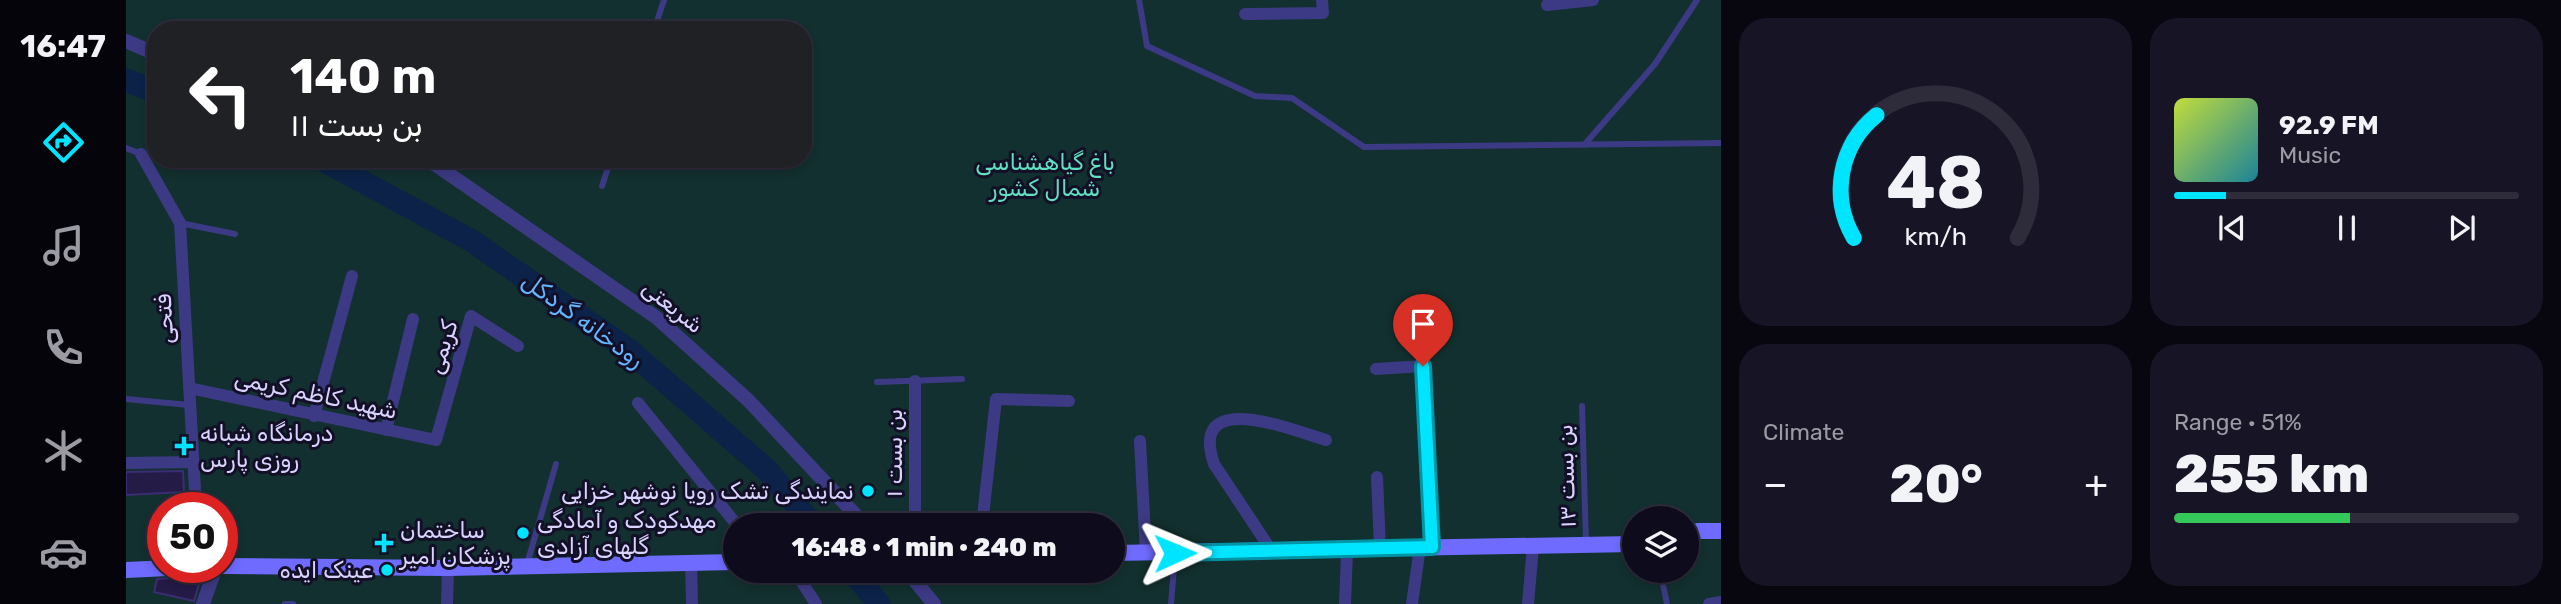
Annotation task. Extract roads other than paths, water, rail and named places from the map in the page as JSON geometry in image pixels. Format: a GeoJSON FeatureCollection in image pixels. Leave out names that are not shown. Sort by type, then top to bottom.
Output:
{"type":"FeatureCollection","features":[{"type":"Feature","properties":{"kind":"main road"},"geometry":{"type":"LineString","coordinates":[[1699,531],[1721,531]]}},
{"type":"Feature","properties":{"kind":"main road"},"geometry":{"type":"LineString","coordinates":[[1125,553],[1622,544]]}},
{"type":"Feature","properties":{"kind":"main road"},"geometry":{"type":"LineString","coordinates":[[238,566],[448,568],[723,562]]}},
{"type":"Feature","properties":{"kind":"main road"},"geometry":{"type":"LineString","coordinates":[[126,570],[147,569]]}},
{"type":"Feature","properties":{"kind":"street"},"geometry":{"type":"LineString","coordinates":[[1245,14],[1323,13],[1322,0]]}},
{"type":"Feature","properties":{"kind":"street"},"geometry":{"type":"LineString","coordinates":[[1547,5],[1593,0]]}},
{"type":"Feature","properties":{"kind":"street"},"geometry":{"type":"LineString","coordinates":[[126,41],[147,50]]}},
{"type":"Feature","properties":{"kind":"street","name":"فتحی"},"geometry":{"type":"LineString","coordinates":[[141,154],[147,165]]}},
{"type":"Feature","properties":{"kind":"street","name":"فتحی"},"geometry":{"type":"LineString","coordinates":[[149,168],[180,223],[195,492]]}},
{"type":"Feature","properties":{"kind":"street","name":"شریعتی"},"geometry":{"type":"LineString","coordinates":[[442,168],[657,318],[748,400],[854,513]]}},
{"type":"Feature","properties":{"kind":"street"},"geometry":{"type":"LineString","coordinates":[[314,416],[352,276]]}},
{"type":"Feature","properties":{"kind":"street","name":"کریمی"},"geometry":{"type":"LineString","coordinates":[[436,440],[471,316],[518,346]]}},
{"type":"Feature","properties":{"kind":"street"},"geometry":{"type":"LineString","coordinates":[[386,430],[413,319]]}},
{"type":"Feature","properties":{"kind":"street"},"geometry":{"type":"LineString","coordinates":[[1412,604],[1426,547],[1421,331]]}},
{"type":"Feature","properties":{"kind":"street"},"geometry":{"type":"LineString","coordinates":[[1376,369],[1423,366]]}},
{"type":"Feature","properties":{"kind":"street","name":"بن بست ۱"},"geometry":{"type":"LineString","coordinates":[[915,382],[915,513]]}},
{"type":"Feature","properties":{"kind":"street","name":"شهید کاظم کریمی"},"geometry":{"type":"LineString","coordinates":[[188,388],[436,440]]}},
{"type":"Feature","properties":{"kind":"street"},"geometry":{"type":"LineString","coordinates":[[983,513],[996,399],[1069,401]]}},
{"type":"Feature","properties":{"kind":"street"},"geometry":{"type":"LineString","coordinates":[[638,403],[727,513]]}},
{"type":"Feature","properties":{"kind":"street"},"geometry":{"type":"LineString","coordinates":[[1271,550],[1214,464],[1208,449],[1209,435],[1219,424],[1254,418],[1325,440]]}},
{"type":"Feature","properties":{"kind":"street"},"geometry":{"type":"LineString","coordinates":[[1140,442],[1146,553]]}},
{"type":"Feature","properties":{"kind":"street"},"geometry":{"type":"LineString","coordinates":[[127,463],[193,462]]}},
{"type":"Feature","properties":{"kind":"street"},"geometry":{"type":"LineString","coordinates":[[1377,477],[1380,549]]}},
{"type":"Feature","properties":{"kind":"street"},"geometry":{"type":"LineString","coordinates":[[1528,604],[1533,546]]}},
{"type":"Feature","properties":{"kind":"street"},"geometry":{"type":"LineString","coordinates":[[1345,604],[1347,551]]}},
{"type":"Feature","properties":{"kind":"street"},"geometry":{"type":"LineString","coordinates":[[691,563],[692,604]]}},
{"type":"Feature","properties":{"kind":"street"},"geometry":{"type":"LineString","coordinates":[[447,604],[448,568]]}},
{"type":"Feature","properties":{"kind":"street"},"geometry":{"type":"LineString","coordinates":[[204,604],[211,583]]}},
{"type":"Feature","properties":{"kind":"street"},"geometry":{"type":"LineString","coordinates":[[802,583],[816,604]]}},
{"type":"Feature","properties":{"kind":"street"},"geometry":{"type":"LineString","coordinates":[[917,583],[934,604]]}},
{"type":"Feature","properties":{"kind":"street"},"geometry":{"type":"LineString","coordinates":[[1709,604],[1721,602]]}},
{"type":"Feature","properties":{"kind":"lane"},"geometry":{"type":"LineString","coordinates":[[657,21],[664,0]]}},
{"type":"Feature","properties":{"kind":"lane"},"geometry":{"type":"LineString","coordinates":[[1139,0],[1147,46],[1255,96],[1292,98],[1364,147],[1721,144]]}},
{"type":"Feature","properties":{"kind":"lane"},"geometry":{"type":"LineString","coordinates":[[1584,145],[1655,64],[1697,0]]}},
{"type":"Feature","properties":{"kind":"lane","name":"فتحی"},"geometry":{"type":"LineString","coordinates":[[126,148],[141,154]]}},
{"type":"Feature","properties":{"kind":"lane"},"geometry":{"type":"LineString","coordinates":[[602,186],[608,168]]}},
{"type":"Feature","properties":{"kind":"lane"},"geometry":{"type":"LineString","coordinates":[[180,223],[235,234]]}},
{"type":"Feature","properties":{"kind":"lane"},"geometry":{"type":"LineString","coordinates":[[877,382],[962,379]]}},
{"type":"Feature","properties":{"kind":"lane"},"geometry":{"type":"LineString","coordinates":[[126,399],[189,405]]}},
{"type":"Feature","properties":{"kind":"lane","name":"بن بست ۱۳"},"geometry":{"type":"LineString","coordinates":[[1582,406],[1586,545]]}},
{"type":"Feature","properties":{"kind":"lane"},"geometry":{"type":"LineString","coordinates":[[527,566],[556,464]]}},
{"type":"Feature","properties":{"kind":"lane"},"geometry":{"type":"LineString","coordinates":[[1171,604],[1175,553]]}},
{"type":"Feature","properties":{"kind":"lane"},"geometry":{"type":"LineString","coordinates":[[1663,583],[1667,604]]}},
{"type":"Feature","properties":{"kind":"lane"},"geometry":{"type":"LineString","coordinates":[[285,604],[293,604]]}},
{"type":"Feature","properties":{"kind":"waterway","name":"رودخانه گردکل"},"geometry":{"type":"LineString","coordinates":[[126,80],[147,88]]}},
{"type":"Feature","properties":{"kind":"waterway","name":"رودخانه گردکل"},"geometry":{"type":"LineString","coordinates":[[338,168],[472,241],[629,350],[767,470],[803,513]]}},
{"type":"Feature","properties":{"kind":"waterway","name":"رودخانه گردکل"},"geometry":{"type":"LineString","coordinates":[[862,583],[879,604]]}},
{"type":"Feature","properties":{"kind":"place","name":"درمانگاه شبانه روزی پارس"},"geometry":{"type":"Point","coordinates":[184,446]}},
{"type":"Feature","properties":{"kind":"place","name":"نمایندگی تشک رویا نوشهر خزایی"},"geometry":{"type":"Point","coordinates":[868,491]}},
{"type":"Feature","properties":{"kind":"place","name":"مهدکودک و آمادگی گلهای آزادی"},"geometry":{"type":"Point","coordinates":[523,533]}},
{"type":"Feature","properties":{"kind":"place","name":"ساختمان پزشکان امیر"},"geometry":{"type":"Point","coordinates":[384,543]}},
{"type":"Feature","properties":{"kind":"place","name":"عینک ایده"},"geometry":{"type":"Point","coordinates":[387,570]}},
{"type":"Feature","properties":{"kind":"park label","name":"باغ گیاهشناسی شمال کشور"},"geometry":{"type":"Point","coordinates":[1045,175]}}]}
